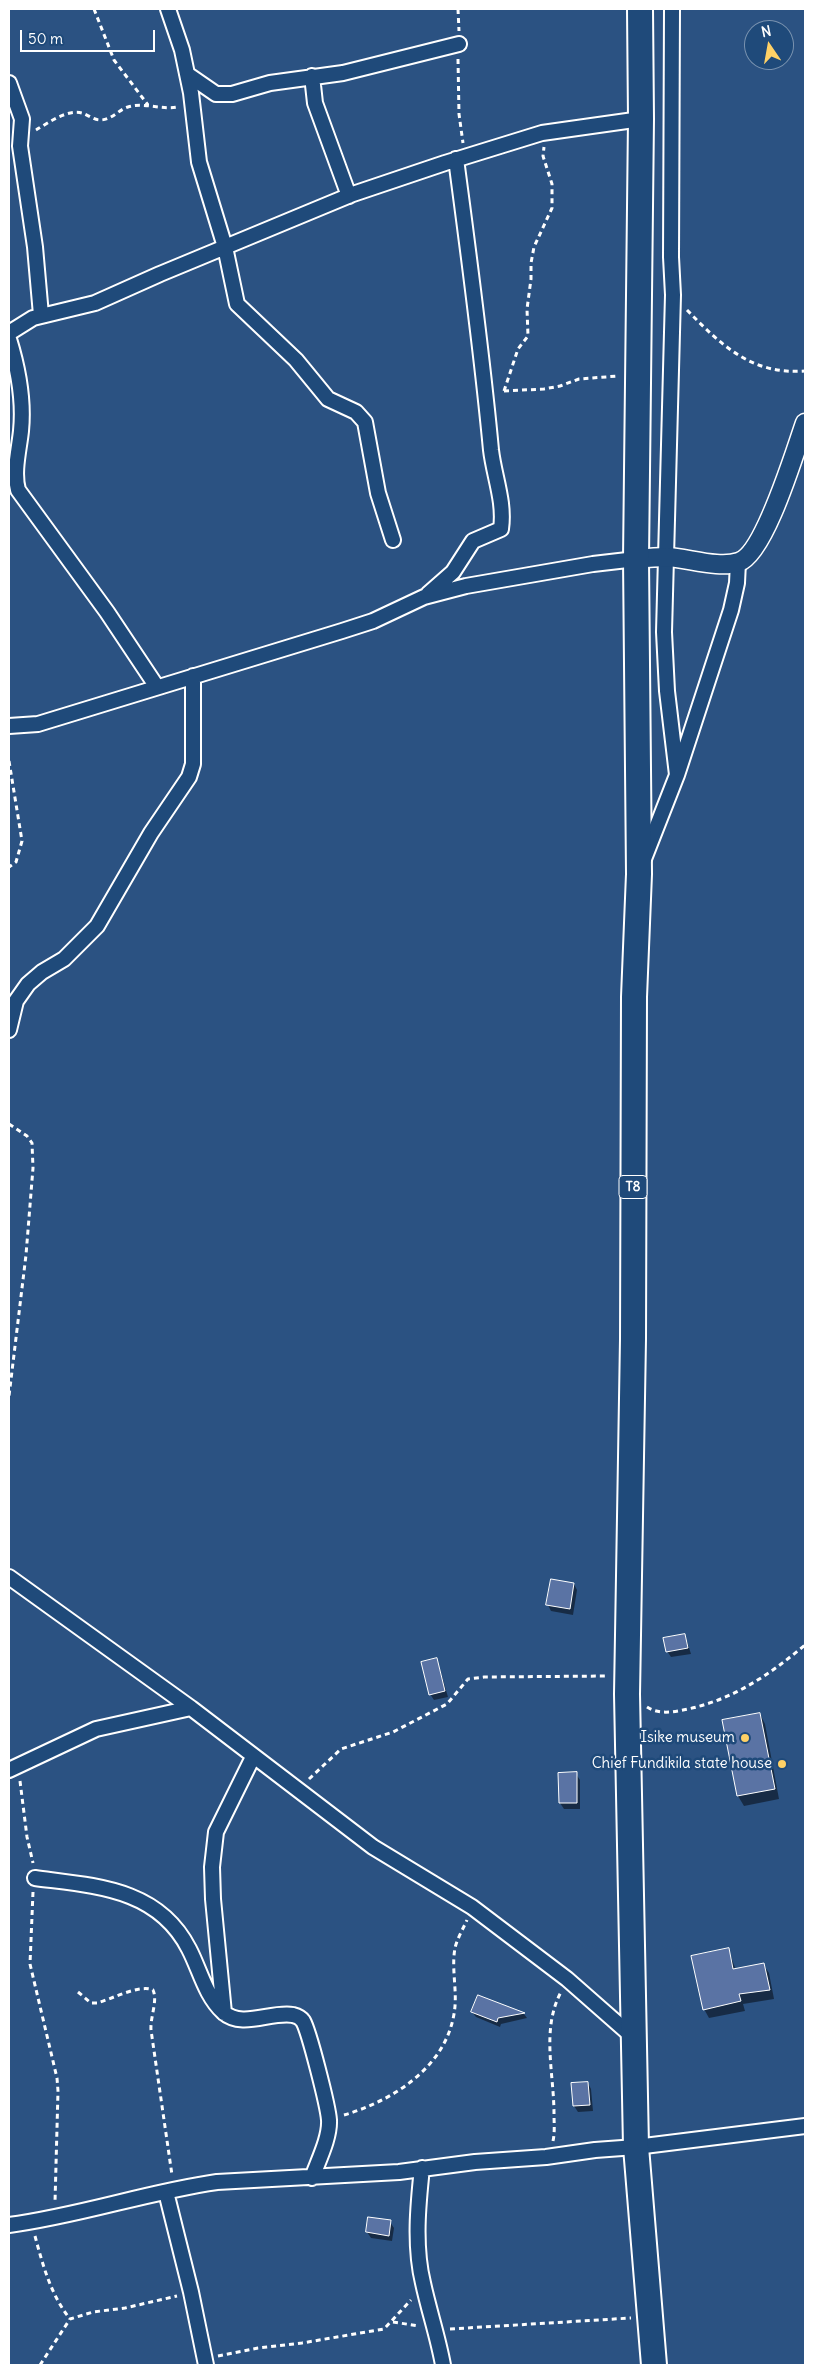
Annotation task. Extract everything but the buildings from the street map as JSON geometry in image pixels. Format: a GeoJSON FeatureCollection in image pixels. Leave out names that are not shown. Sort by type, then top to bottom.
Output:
{"type":"FeatureCollection","features":[{"type":"Feature","properties":{"kind":"highway","name":"T8"},"geometry":{"type":"LineString","coordinates":[[640,9],[641,119],[636,559],[639,874],[634,997],[633,1330],[627,1684],[636,2147],[654,2365]]}},
{"type":"Feature","properties":{"kind":"street"},"geometry":{"type":"LineString","coordinates":[[168,9],[182,50],[187,74],[199,162],[226,247],[237,304],[296,360],[328,399],[356,412],[365,422],[378,493],[393,540]]}},
{"type":"Feature","properties":{"kind":"street"},"geometry":{"type":"LineString","coordinates":[[672,9],[671,257],[674,295],[668,446],[664,632],[666,691],[677,775]]}},
{"type":"Feature","properties":{"kind":"street"},"geometry":{"type":"LineString","coordinates":[[187,74],[221,95],[312,76],[343,73],[459,44]]}},
{"type":"Feature","properties":{"kind":"street"},"geometry":{"type":"LineString","coordinates":[[312,76],[315,103],[349,196]]}},
{"type":"Feature","properties":{"kind":"street"},"geometry":{"type":"LineString","coordinates":[[9,83],[22,119],[15,141],[42,315]]}},
{"type":"Feature","properties":{"kind":"street"},"geometry":{"type":"LineString","coordinates":[[9,333],[42,315],[95,303],[349,196],[460,158],[548,132],[641,119]]}},
{"type":"Feature","properties":{"kind":"street"},"geometry":{"type":"LineString","coordinates":[[424,597],[449,576],[472,542],[501,529],[503,515],[492,459],[480,331],[460,158]]}},
{"type":"Feature","properties":{"kind":"street"},"geometry":{"type":"LineString","coordinates":[[9,339],[16,364],[22,411],[16,477],[18,490],[107,612],[157,687]]}},
{"type":"Feature","properties":{"kind":"street"},"geometry":{"type":"LineString","coordinates":[[9,726],[38,724],[373,621],[424,597],[466,586],[537,573],[636,559],[667,557],[710,563],[738,562],[751,554],[765,530],[805,424]]}},
{"type":"Feature","properties":{"kind":"street"},"geometry":{"type":"LineString","coordinates":[[639,874],[677,775],[731,610],[737,583],[738,562]]}},
{"type":"Feature","properties":{"kind":"street"},"geometry":{"type":"LineString","coordinates":[[9,1030],[16,1001],[28,984],[42,972],[64,959],[97,926],[151,833],[190,778],[193,764],[193,676]]}},
{"type":"Feature","properties":{"kind":"street"},"geometry":{"type":"LineString","coordinates":[[9,1577],[191,1708],[373,1847],[472,1907],[567,1979],[633,2037]]}},
{"type":"Feature","properties":{"kind":"street"},"geometry":{"type":"LineString","coordinates":[[13,1768],[96,1729],[191,1708]]}},
{"type":"Feature","properties":{"kind":"street"},"geometry":{"type":"LineString","coordinates":[[224,2013],[213,1899],[212,1867],[216,1832],[253,1757]]}},
{"type":"Feature","properties":{"kind":"street"},"geometry":{"type":"LineString","coordinates":[[35,1878],[118,1891],[161,1912],[175,1924],[189,1949],[204,1985],[224,2013],[242,2019],[283,2015],[294,2015],[300,2018],[310,2038],[329,2119],[326,2137],[312,2178]]}},
{"type":"Feature","properties":{"kind":"street"},"geometry":{"type":"LineString","coordinates":[[9,2225],[32,2222],[217,2182],[312,2178],[475,2162],[546,2158],[594,2150],[636,2147],[805,2126]]}},
{"type":"Feature","properties":{"kind":"street"},"geometry":{"type":"LineString","coordinates":[[422,2168],[418,2226],[422,2282],[436,2328],[443,2365]]}},
{"type":"Feature","properties":{"kind":"street"},"geometry":{"type":"LineString","coordinates":[[170,2191],[205,2362]]}},
{"type":"Feature","properties":{"kind":"path"},"geometry":{"type":"LineString","coordinates":[[94,9],[114,60],[149,106]]}},
{"type":"Feature","properties":{"kind":"path"},"geometry":{"type":"LineString","coordinates":[[458,9],[460,158]]}},
{"type":"Feature","properties":{"kind":"path"},"geometry":{"type":"LineString","coordinates":[[15,141],[68,114],[83,113],[101,120],[116,116],[126,108],[149,106],[164,108],[192,104]]}},
{"type":"Feature","properties":{"kind":"path"},"geometry":{"type":"LineString","coordinates":[[504,391],[518,349],[528,336],[527,309],[532,279],[531,263],[534,247],[552,208],[552,184],[543,156],[548,132]]}},
{"type":"Feature","properties":{"kind":"path"},"geometry":{"type":"LineString","coordinates":[[674,295],[718,342],[743,360],[790,372],[805,371]]}},
{"type":"Feature","properties":{"kind":"path"},"geometry":{"type":"LineString","coordinates":[[486,394],[544,389],[560,386],[579,378],[619,376],[638,369]]}},
{"type":"Feature","properties":{"kind":"path"},"geometry":{"type":"LineString","coordinates":[[9,762],[22,840],[16,862],[9,867]]}},
{"type":"Feature","properties":{"kind":"path"},"geometry":{"type":"LineString","coordinates":[[9,1124],[27,1136],[32,1143],[33,1168],[26,1255],[9,1396]]}},
{"type":"Feature","properties":{"kind":"path"},"geometry":{"type":"LineString","coordinates":[[299,1790],[322,1765],[341,1749],[393,1732],[446,1704],[468,1679],[484,1677],[627,1684],[650,1709],[669,1713],[710,1704],[752,1685],[776,1670],[805,1645]]}},
{"type":"Feature","properties":{"kind":"path"},"geometry":{"type":"LineString","coordinates":[[13,1768],[35,1878],[31,1911],[33,1934],[30,1964],[57,2078],[55,2217]]}},
{"type":"Feature","properties":{"kind":"path"},"geometry":{"type":"LineString","coordinates":[[329,2119],[382,2101],[403,2088],[430,2063],[446,2036],[454,2013],[455,1947],[472,1907]]}},
{"type":"Feature","properties":{"kind":"path"},"geometry":{"type":"LineString","coordinates":[[546,2158],[554,2136],[551,2022],[554,2003],[567,1979]]}},
{"type":"Feature","properties":{"kind":"path"},"geometry":{"type":"LineString","coordinates":[[78,1992],[91,2002],[97,2003],[146,1987],[153,1990],[151,2030],[170,2191]]}},
{"type":"Feature","properties":{"kind":"path"},"geometry":{"type":"LineString","coordinates":[[32,2222],[41,2260],[60,2305],[70,2319]]}},
{"type":"Feature","properties":{"kind":"path"},"geometry":{"type":"LineString","coordinates":[[205,2362],[258,2348],[384,2330],[393,2322],[422,2282]]}},
{"type":"Feature","properties":{"kind":"path"},"geometry":{"type":"LineString","coordinates":[[40,2365],[70,2319],[93,2312],[125,2308],[191,2292]]}},
{"type":"Feature","properties":{"kind":"path"},"geometry":{"type":"LineString","coordinates":[[393,2322],[436,2328],[472,2329],[528,2323],[649,2318]]}},
{"type":"Feature","properties":{"kind":"place","name":"Isike museum"},"geometry":{"type":"Point","coordinates":[745,1738]}},
{"type":"Feature","properties":{"kind":"place","name":"Chief Fundikila state house"},"geometry":{"type":"Point","coordinates":[782,1764]}}]}
